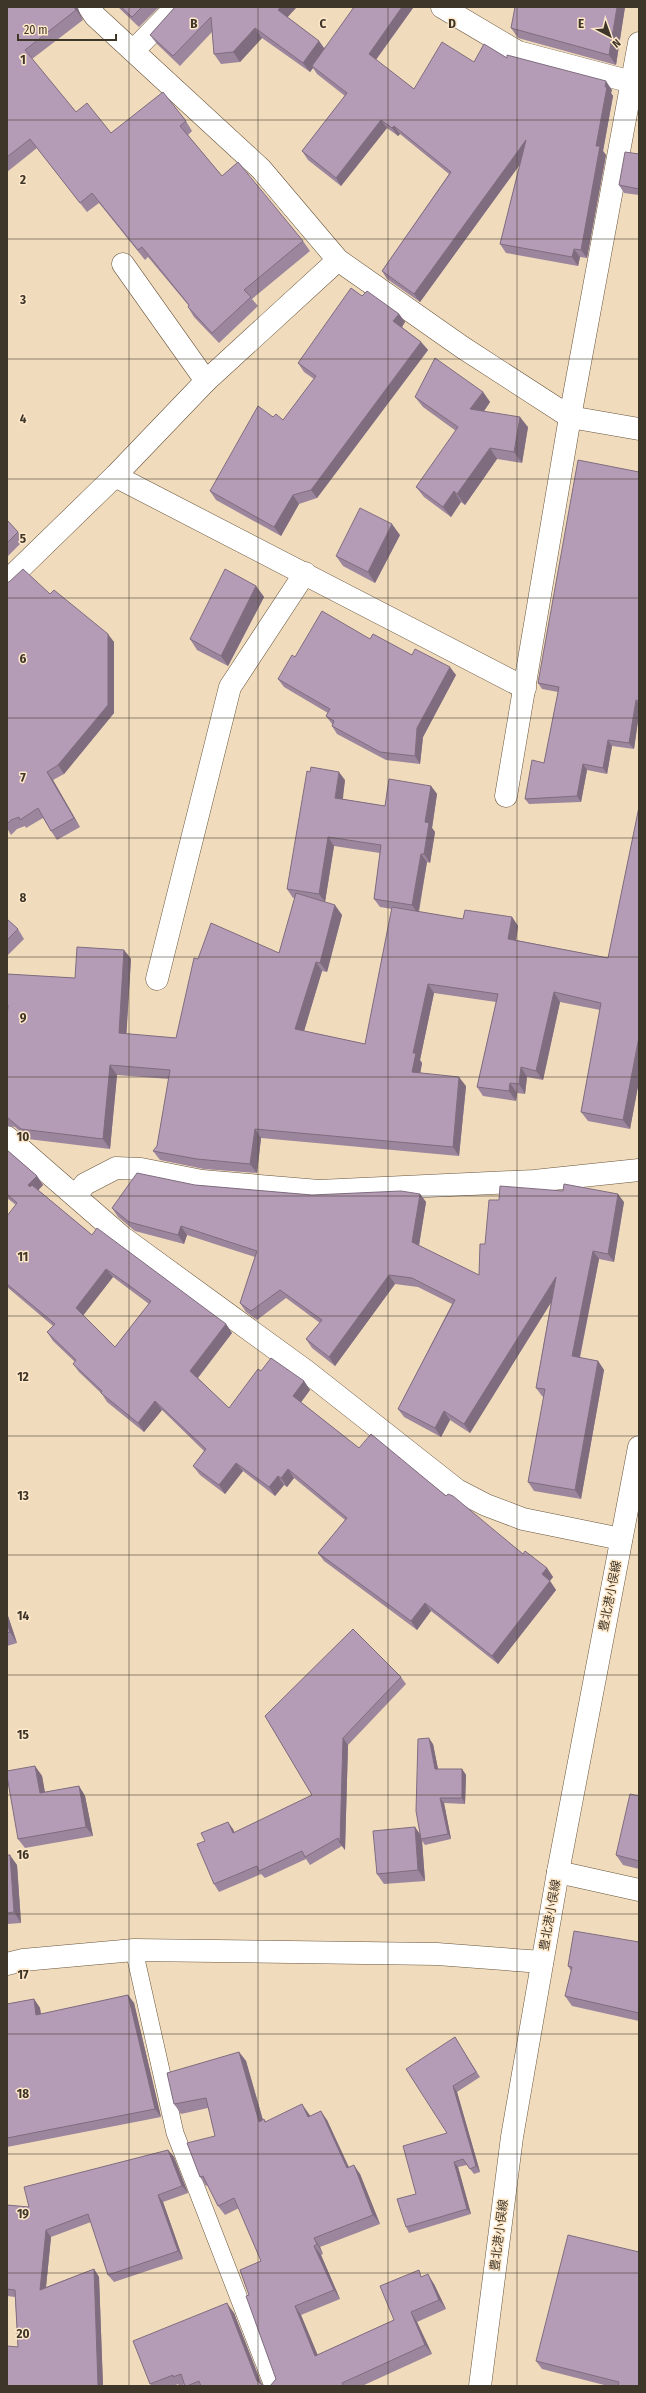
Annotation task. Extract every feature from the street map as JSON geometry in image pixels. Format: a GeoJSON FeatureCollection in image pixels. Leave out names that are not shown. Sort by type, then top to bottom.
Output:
{"type":"FeatureCollection","features":[{"type":"Feature","properties":{"kind":"street"},"geometry":{"type":"LineString","coordinates":[[89,7],[95,16],[134,50],[261,169],[338,260],[462,347],[570,417],[639,429]]}},
{"type":"Feature","properties":{"kind":"street"},"geometry":{"type":"LineString","coordinates":[[134,50],[176,7]]}},
{"type":"Feature","properties":{"kind":"street"},"geometry":{"type":"LineString","coordinates":[[442,7],[518,52],[632,82]]}},
{"type":"Feature","properties":{"kind":"street"},"geometry":{"type":"LineString","coordinates":[[506,796],[570,417],[639,43]]}},
{"type":"Feature","properties":{"kind":"street"},"geometry":{"type":"LineString","coordinates":[[7,581],[115,476],[206,381],[338,260]]}},
{"type":"Feature","properties":{"kind":"street"},"geometry":{"type":"LineString","coordinates":[[123,264],[206,381]]}},
{"type":"Feature","properties":{"kind":"street"},"geometry":{"type":"LineString","coordinates":[[115,476],[305,573],[524,688]]}},
{"type":"Feature","properties":{"kind":"street"},"geometry":{"type":"LineString","coordinates":[[156,979],[230,687],[305,573]]}},
{"type":"Feature","properties":{"kind":"street"},"geometry":{"type":"LineString","coordinates":[[7,1137],[76,1195],[122,1237],[306,1371],[458,1490],[486,1505],[523,1519],[630,1541]]}},
{"type":"Feature","properties":{"kind":"street"},"geometry":{"type":"LineString","coordinates":[[76,1195],[85,1184],[116,1168],[141,1169],[202,1182],[319,1191],[534,1181],[639,1170]]}},
{"type":"Feature","properties":{"kind":"street","name":"豊北港小俣線"},"geometry":{"type":"LineString","coordinates":[[480,2386],[512,2137],[558,1872],[630,1541],[639,1447]]}},
{"type":"Feature","properties":{"kind":"street"},"geometry":{"type":"LineString","coordinates":[[558,1872],[639,1890]]}},
{"type":"Feature","properties":{"kind":"street"},"geometry":{"type":"LineString","coordinates":[[7,1964],[23,1960],[134,1950],[436,1954],[542,1962]]}},
{"type":"Feature","properties":{"kind":"lane"},"geometry":{"type":"LineString","coordinates":[[134,1950],[175,2133],[273,2386]]}},
{"type":"Feature","properties":{"kind":"building"},"geometry":{"type":"Polygon","coordinates":[[[7,7],[74,7],[76,10],[25,50],[76,112],[87,103],[111,133],[163,92],[186,121],[180,126],[222,176],[238,162],[303,241],[244,290],[251,297],[212,333],[188,307],[189,305],[142,247],[138,250],[92,193],[80,203],[30,139],[7,157],[7,7]]]}},
{"type":"Feature","properties":{"kind":"building"},"geometry":{"type":"Polygon","coordinates":[[[121,7],[142,7],[132,17],[121,7]]]}},
{"type":"Feature","properties":{"kind":"building"},"geometry":{"type":"Polygon","coordinates":[[[175,7],[281,7],[278,10],[319,41],[303,63],[255,28],[233,52],[214,54],[211,17],[173,56],[150,35],[175,7]]]}},
{"type":"Feature","properties":{"kind":"building"},"geometry":{"type":"Polygon","coordinates":[[[354,7],[402,7],[369,54],[414,89],[442,42],[474,62],[484,44],[507,58],[507,55],[606,81],[605,87],[607,87],[596,146],[600,146],[581,250],[574,249],[572,257],[500,244],[526,140],[414,294],[382,271],[451,172],[394,126],[392,128],[381,120],[336,178],[302,151],[347,93],[312,66],[354,7]]]}},
{"type":"Feature","properties":{"kind":"building"},"geometry":{"type":"Polygon","coordinates":[[[515,7],[617,7],[609,55],[511,28],[515,7]]]}},
{"type":"Feature","properties":{"kind":"building"},"geometry":{"type":"Polygon","coordinates":[[[625,152],[639,154],[639,189],[619,185],[625,152]]]}},
{"type":"Feature","properties":{"kind":"building"},"geometry":{"type":"Polygon","coordinates":[[[351,288],[362,296],[367,291],[399,314],[393,321],[421,342],[311,490],[293,495],[274,527],[210,491],[258,406],[273,417],[276,414],[283,420],[316,376],[298,363],[351,288]]]}},
{"type":"Feature","properties":{"kind":"building"},"geometry":{"type":"Polygon","coordinates":[[[435,358],[483,392],[470,409],[520,417],[514,452],[490,448],[457,494],[454,491],[443,507],[416,487],[458,427],[415,397],[435,358]]]}},
{"type":"Feature","properties":{"kind":"building"},"geometry":{"type":"Polygon","coordinates":[[[578,460],[639,472],[639,701],[636,700],[629,743],[608,740],[603,768],[583,764],[577,796],[525,799],[532,760],[544,763],[559,687],[538,683],[578,460]]]}},
{"type":"Feature","properties":{"kind":"building"},"geometry":{"type":"Polygon","coordinates":[[[360,508],[392,524],[368,572],[336,556],[360,508]]]}},
{"type":"Feature","properties":{"kind":"building"},"geometry":{"type":"Polygon","coordinates":[[[7,520],[18,532],[7,543],[7,520]]]}},
{"type":"Feature","properties":{"kind":"building"},"geometry":{"type":"Polygon","coordinates":[[[23,569],[50,594],[54,590],[108,634],[108,705],[58,765],[47,772],[74,818],[51,831],[38,808],[20,820],[19,817],[11,820],[7,824],[7,582],[9,582],[23,569]]]}},
{"type":"Feature","properties":{"kind":"building"},"geometry":{"type":"Polygon","coordinates":[[[225,569],[256,586],[221,656],[190,639],[225,569]]]}},
{"type":"Feature","properties":{"kind":"building"},"geometry":{"type":"Polygon","coordinates":[[[322,611],[370,639],[373,634],[412,655],[415,649],[450,667],[417,728],[415,756],[380,752],[332,726],[334,721],[326,716],[330,709],[278,679],[292,655],[295,657],[322,611]]]}},
{"type":"Feature","properties":{"kind":"building"},"geometry":{"type":"Polygon","coordinates":[[[311,767],[339,772],[335,798],[385,806],[389,779],[431,786],[425,822],[429,823],[424,854],[421,854],[412,905],[374,899],[381,845],[328,837],[319,894],[287,889],[307,771],[310,772],[311,767]]]}},
{"type":"Feature","properties":{"kind":"building"},"geometry":{"type":"Polygon","coordinates":[[[639,807],[639,1037],[623,1120],[581,1112],[601,1003],[554,992],[536,1071],[521,1067],[519,1084],[510,1083],[509,1091],[477,1087],[498,994],[428,984],[413,1053],[416,1053],[412,1072],[459,1077],[453,1147],[255,1129],[250,1164],[197,1159],[153,1151],[157,1146],[170,1070],[110,1065],[103,1139],[21,1129],[7,1118],[7,974],[75,978],[77,947],[124,950],[119,1033],[176,1038],[194,958],[198,959],[211,923],[279,953],[296,893],[335,905],[320,963],[316,962],[295,1029],[365,1044],[392,907],[463,919],[465,910],[512,917],[508,939],[608,958],[639,807]]]}},
{"type":"Feature","properties":{"kind":"building"},"geometry":{"type":"Polygon","coordinates":[[[7,919],[18,929],[7,940],[7,919]]]}},
{"type":"Feature","properties":{"kind":"building"},"geometry":{"type":"Polygon","coordinates":[[[7,1150],[37,1176],[28,1185],[30,1187],[32,1185],[92,1235],[97,1228],[226,1324],[190,1371],[229,1408],[258,1369],[261,1371],[271,1358],[304,1381],[293,1396],[359,1448],[371,1434],[446,1496],[448,1494],[453,1496],[523,1554],[525,1551],[547,1568],[542,1574],[550,1581],[492,1656],[425,1603],[411,1621],[318,1553],[347,1518],[288,1469],[281,1478],[278,1476],[269,1487],[236,1463],[219,1485],[193,1466],[206,1449],[155,1401],[138,1423],[101,1393],[102,1391],[73,1364],[76,1360],[47,1332],[55,1324],[7,1284],[7,1216],[17,1203],[7,1194],[7,1150]],[[106,1269],[76,1308],[115,1347],[151,1301],[106,1269]]]}},
{"type":"Feature","properties":{"kind":"building"},"geometry":{"type":"Polygon","coordinates":[[[137,1173],[195,1185],[312,1195],[401,1191],[420,1194],[412,1242],[479,1275],[480,1244],[485,1244],[489,1200],[499,1200],[500,1186],[563,1191],[564,1184],[618,1194],[608,1254],[593,1251],[572,1356],[598,1361],[575,1490],[528,1482],[545,1389],[536,1388],[556,1277],[464,1424],[444,1411],[435,1428],[398,1409],[455,1300],[412,1278],[389,1275],[329,1357],[306,1339],[322,1320],[280,1290],[251,1311],[240,1303],[257,1251],[181,1226],[178,1235],[129,1222],[112,1208],[137,1173]]]}},
{"type":"Feature","properties":{"kind":"building"},"geometry":{"type":"Polygon","coordinates":[[[7,1624],[10,1632],[7,1633],[7,1624]]]}},
{"type":"Feature","properties":{"kind":"building"},"geometry":{"type":"Polygon","coordinates":[[[353,1629],[401,1677],[343,1738],[340,1843],[338,1838],[305,1857],[302,1851],[259,1871],[257,1866],[214,1884],[197,1844],[205,1841],[201,1833],[228,1822],[233,1833],[312,1795],[265,1716],[353,1629]]]}},
{"type":"Feature","properties":{"kind":"building"},"geometry":{"type":"Polygon","coordinates":[[[429,1738],[435,1769],[462,1769],[462,1798],[440,1798],[448,1834],[421,1839],[416,1811],[418,1739],[429,1738]]]}},
{"type":"Feature","properties":{"kind":"building"},"geometry":{"type":"Polygon","coordinates":[[[35,1766],[40,1793],[79,1786],[86,1827],[18,1839],[7,1771],[35,1766]]]}},
{"type":"Feature","properties":{"kind":"building"},"geometry":{"type":"Polygon","coordinates":[[[630,1794],[639,1796],[639,1861],[616,1855],[630,1794]]]}},
{"type":"Feature","properties":{"kind":"building"},"geometry":{"type":"Polygon","coordinates":[[[415,1827],[418,1870],[377,1874],[373,1831],[415,1827]]]}},
{"type":"Feature","properties":{"kind":"building"},"geometry":{"type":"Polygon","coordinates":[[[7,1855],[10,1855],[14,1912],[7,1913],[7,1855]]]}},
{"type":"Feature","properties":{"kind":"building"},"geometry":{"type":"Polygon","coordinates":[[[574,1931],[639,1942],[639,2013],[565,1996],[572,1967],[568,1966],[574,1931]]]}},
{"type":"Feature","properties":{"kind":"building"},"geometry":{"type":"Polygon","coordinates":[[[128,1995],[155,2109],[7,2138],[7,2004],[34,1999],[36,2015],[128,1995]]]}},
{"type":"Feature","properties":{"kind":"building"},"geometry":{"type":"Polygon","coordinates":[[[455,2037],[476,2072],[453,2086],[476,2166],[470,2169],[463,2159],[454,2162],[467,2209],[406,2227],[397,2199],[416,2194],[403,2146],[447,2133],[406,2069],[455,2037]]]}},
{"type":"Feature","properties":{"kind":"building"},"geometry":{"type":"Polygon","coordinates":[[[239,2052],[259,2122],[264,2119],[265,2122],[302,2104],[308,2117],[321,2111],[347,2168],[354,2165],[373,2215],[314,2238],[317,2244],[314,2246],[334,2290],[295,2306],[315,2356],[394,2320],[380,2286],[419,2270],[421,2277],[428,2274],[439,2300],[411,2312],[425,2345],[342,2383],[343,2386],[270,2386],[276,2379],[246,2296],[249,2295],[240,2270],[261,2261],[234,2198],[218,2206],[203,2176],[200,2177],[187,2143],[215,2136],[206,2098],[174,2104],[167,2073],[239,2052]]]}},
{"type":"Feature","properties":{"kind":"building"},"geometry":{"type":"Polygon","coordinates":[[[168,2150],[182,2186],[158,2195],[178,2251],[108,2275],[88,2214],[46,2230],[40,2290],[94,2269],[98,2386],[7,2386],[7,2346],[18,2347],[15,2290],[7,2289],[7,2205],[29,2207],[24,2187],[168,2150]]]}},
{"type":"Feature","properties":{"kind":"building"},"geometry":{"type":"Polygon","coordinates":[[[568,2235],[639,2252],[639,2386],[618,2386],[619,2382],[536,2361],[568,2235]]]}},
{"type":"Feature","properties":{"kind":"building"},"geometry":{"type":"Polygon","coordinates":[[[227,2303],[257,2381],[264,2386],[201,2386],[199,2381],[185,2386],[181,2374],[173,2377],[173,2375],[150,2384],[133,2341],[227,2303]]]}}]}
